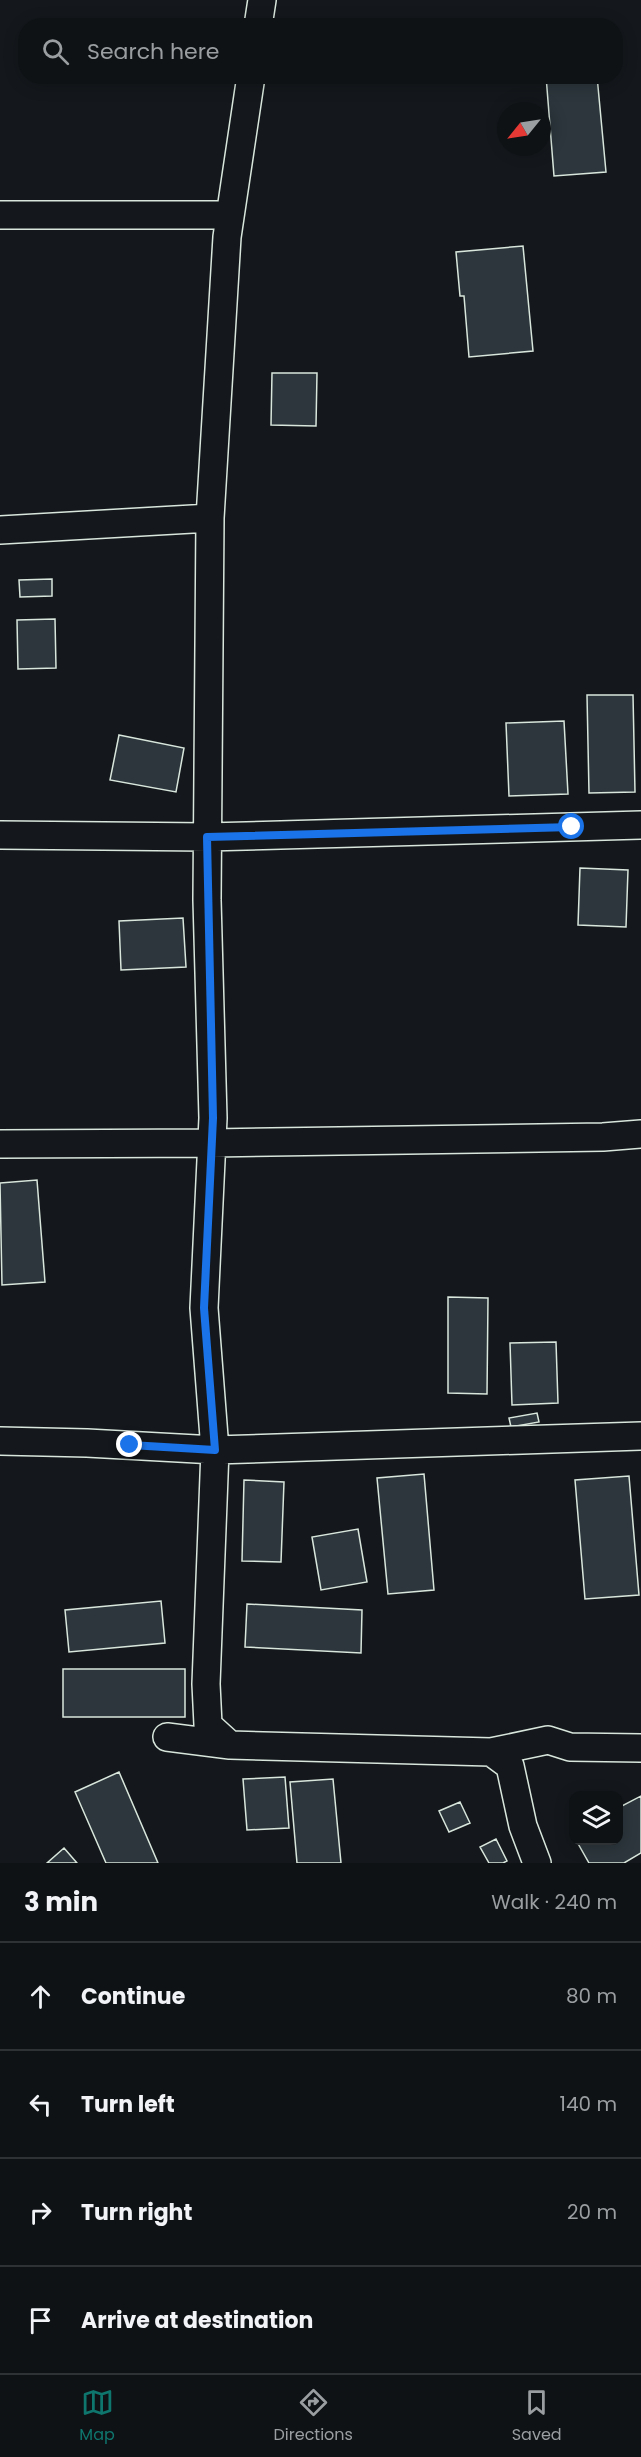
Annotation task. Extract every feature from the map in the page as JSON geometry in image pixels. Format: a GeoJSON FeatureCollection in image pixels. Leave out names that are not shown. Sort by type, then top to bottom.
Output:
{"type":"FeatureCollection","features":[{"type":"Feature","properties":{"kind":"street"},"geometry":{"type":"LineString","coordinates":[[259,18],[262,0]]}},
{"type":"Feature","properties":{"kind":"street"},"geometry":{"type":"LineString","coordinates":[[230,1745],[208,1725],[206,1684],[215,1450],[204,1308],[213,1118],[207,837],[210,518],[227,237],[249,84]]}},
{"type":"Feature","properties":{"kind":"street"},"geometry":{"type":"LineString","coordinates":[[0,215],[231,215]]}},
{"type":"Feature","properties":{"kind":"street"},"geometry":{"type":"LineString","coordinates":[[0,530],[210,518]]}},
{"type":"Feature","properties":{"kind":"street"},"geometry":{"type":"LineString","coordinates":[[0,835],[207,837],[641,825]]}},
{"type":"Feature","properties":{"kind":"street"},"geometry":{"type":"LineString","coordinates":[[0,1144],[212,1143],[591,1137],[641,1134]]}},
{"type":"Feature","properties":{"kind":"street"},"geometry":{"type":"LineString","coordinates":[[0,1441],[215,1450],[641,1436]]}},
{"type":"Feature","properties":{"kind":"street"},"geometry":{"type":"LineString","coordinates":[[167,1737],[230,1745],[491,1752],[548,1740],[570,1747],[641,1748]]}},
{"type":"Feature","properties":{"kind":"street"},"geometry":{"type":"LineString","coordinates":[[491,1752],[510,1766],[523,1826],[537,1863]]}},
{"type":"Feature","properties":{"kind":"building"},"geometry":{"type":"Polygon","coordinates":[[[547,84],[598,84],[606,172],[554,176],[551,102],[548,102],[547,84]]]}},
{"type":"Feature","properties":{"kind":"building"},"geometry":{"type":"Polygon","coordinates":[[[523,246],[533,351],[469,357],[464,296],[460,296],[456,252],[523,246]]]}},
{"type":"Feature","properties":{"kind":"building"},"geometry":{"type":"Polygon","coordinates":[[[272,373],[317,373],[316,426],[271,425],[272,373]]]}},
{"type":"Feature","properties":{"kind":"building"},"geometry":{"type":"Polygon","coordinates":[[[52,579],[52,596],[20,597],[19,580],[52,579]]]}},
{"type":"Feature","properties":{"kind":"building"},"geometry":{"type":"Polygon","coordinates":[[[55,619],[56,668],[18,669],[17,620],[55,619]]]}},
{"type":"Feature","properties":{"kind":"building"},"geometry":{"type":"Polygon","coordinates":[[[587,695],[633,695],[635,792],[589,793],[587,695]]]}},
{"type":"Feature","properties":{"kind":"building"},"geometry":{"type":"Polygon","coordinates":[[[564,721],[568,794],[509,796],[506,723],[564,721]]]}},
{"type":"Feature","properties":{"kind":"building"},"geometry":{"type":"Polygon","coordinates":[[[119,735],[184,748],[176,792],[110,780],[119,735]]]}},
{"type":"Feature","properties":{"kind":"building"},"geometry":{"type":"Polygon","coordinates":[[[580,868],[628,870],[626,927],[578,925],[580,868]]]}},
{"type":"Feature","properties":{"kind":"building"},"geometry":{"type":"Polygon","coordinates":[[[183,918],[186,967],[121,970],[119,921],[183,918]]]}},
{"type":"Feature","properties":{"kind":"building"},"geometry":{"type":"Polygon","coordinates":[[[37,1180],[45,1282],[2,1285],[0,1183],[37,1180]]]}},
{"type":"Feature","properties":{"kind":"building"},"geometry":{"type":"Polygon","coordinates":[[[448,1297],[488,1298],[487,1394],[448,1393],[448,1297]]]}},
{"type":"Feature","properties":{"kind":"building"},"geometry":{"type":"Polygon","coordinates":[[[556,1342],[558,1403],[512,1405],[510,1343],[556,1342]]]}},
{"type":"Feature","properties":{"kind":"building"},"geometry":{"type":"Polygon","coordinates":[[[537,1413],[539,1422],[511,1427],[509,1418],[537,1413]]]}},
{"type":"Feature","properties":{"kind":"building"},"geometry":{"type":"Polygon","coordinates":[[[424,1474],[434,1590],[388,1594],[377,1478],[424,1474]]]}},
{"type":"Feature","properties":{"kind":"building"},"geometry":{"type":"Polygon","coordinates":[[[629,1476],[639,1595],[585,1599],[575,1480],[629,1476]]]}},
{"type":"Feature","properties":{"kind":"building"},"geometry":{"type":"Polygon","coordinates":[[[244,1480],[284,1482],[281,1562],[242,1561],[244,1480]]]}},
{"type":"Feature","properties":{"kind":"building"},"geometry":{"type":"Polygon","coordinates":[[[358,1529],[367,1582],[321,1590],[312,1537],[358,1529]]]}},
{"type":"Feature","properties":{"kind":"building"},"geometry":{"type":"Polygon","coordinates":[[[161,1601],[165,1643],[69,1652],[65,1610],[161,1601]]]}},
{"type":"Feature","properties":{"kind":"building"},"geometry":{"type":"Polygon","coordinates":[[[247,1604],[362,1610],[361,1653],[245,1647],[247,1604]]]}},
{"type":"Feature","properties":{"kind":"building"},"geometry":{"type":"Polygon","coordinates":[[[63,1669],[185,1669],[185,1717],[63,1717],[63,1669]]]}},
{"type":"Feature","properties":{"kind":"building"},"geometry":{"type":"Polygon","coordinates":[[[119,1772],[158,1863],[106,1863],[75,1792],[119,1772]]]}},
{"type":"Feature","properties":{"kind":"building"},"geometry":{"type":"Polygon","coordinates":[[[285,1777],[289,1828],[247,1830],[243,1779],[285,1777]]]}},
{"type":"Feature","properties":{"kind":"building"},"geometry":{"type":"Polygon","coordinates":[[[333,1779],[341,1863],[297,1863],[290,1782],[333,1779]]]}},
{"type":"Feature","properties":{"kind":"building"},"geometry":{"type":"Polygon","coordinates":[[[641,1796],[641,1853],[624,1863],[589,1863],[579,1845],[623,1845],[623,1805],[641,1796]]]}},
{"type":"Feature","properties":{"kind":"building"},"geometry":{"type":"Polygon","coordinates":[[[460,1802],[470,1823],[449,1832],[439,1811],[460,1802]]]}},
{"type":"Feature","properties":{"kind":"building"},"geometry":{"type":"Polygon","coordinates":[[[496,1839],[507,1861],[489,1863],[480,1847],[496,1839]]]}},
{"type":"Feature","properties":{"kind":"building"},"geometry":{"type":"Polygon","coordinates":[[[64,1848],[77,1863],[47,1863],[64,1848]]]}},
{"type":"Feature","properties":{"kind":"route"},"geometry":{"type":"LineString","coordinates":[[130,1445],[215,1450],[204,1308],[213,1118],[207,837],[572,827]]}}]}
